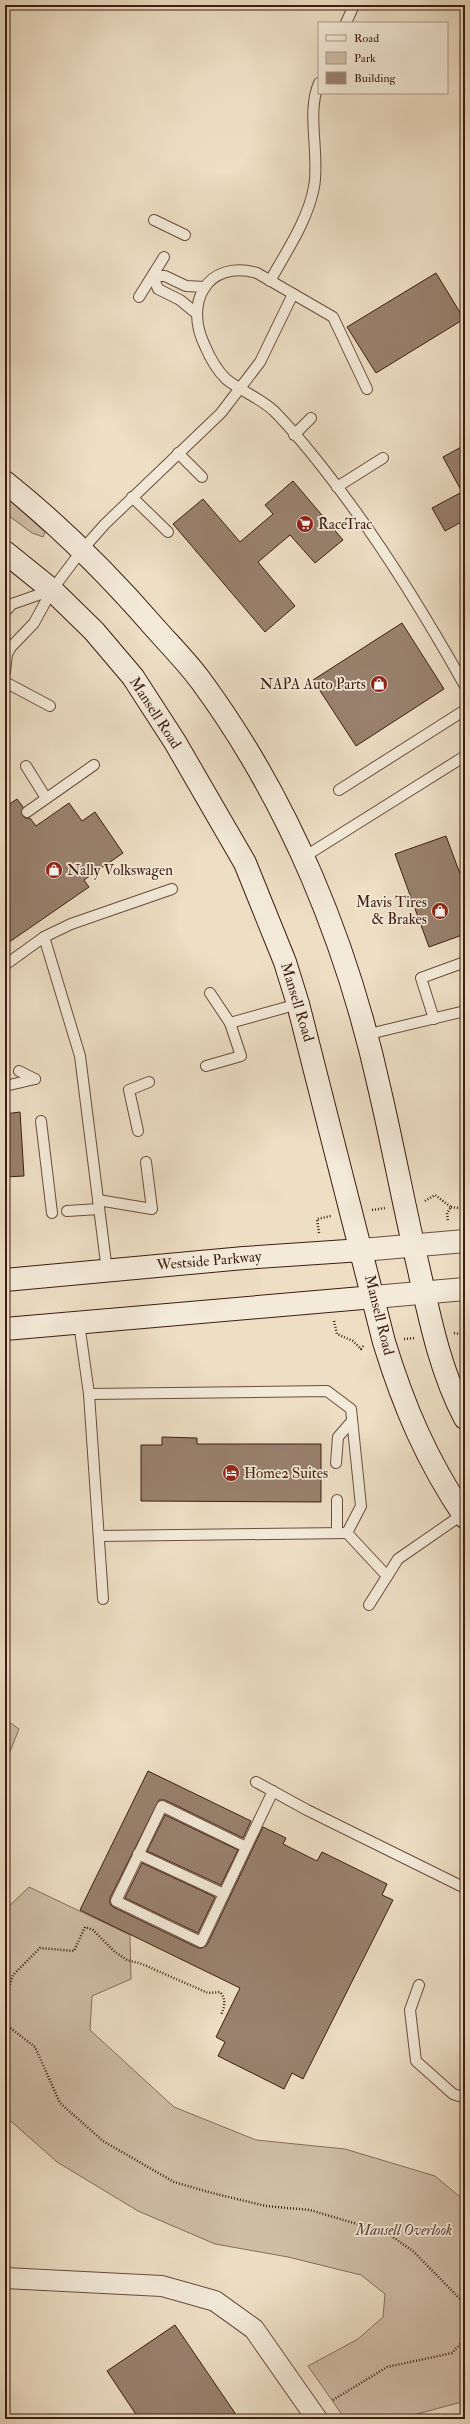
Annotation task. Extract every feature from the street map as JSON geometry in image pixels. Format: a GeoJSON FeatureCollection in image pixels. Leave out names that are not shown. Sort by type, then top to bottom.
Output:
{"type":"FeatureCollection","features":[{"type":"Feature","properties":{"kind":"main road"},"geometry":{"type":"LineString","coordinates":[[5,482],[82,550],[113,580],[200,680],[275,799],[304,857],[335,932],[365,1035],[380,1088],[413,1246],[437,1345],[457,1404],[465,1418]]}},
{"type":"Feature","properties":{"kind":"main road","name":"Mansell Road"},"geometry":{"type":"LineString","coordinates":[[5,552],[52,590],[94,632],[133,677],[175,742],[245,863],[285,962],[298,1004],[374,1297],[384,1342],[399,1390],[423,1448],[464,1516]]}},
{"type":"Feature","properties":{"kind":"main road","name":"Westside Parkway"},"geometry":{"type":"LineString","coordinates":[[5,1280],[107,1270],[465,1241]]}},
{"type":"Feature","properties":{"kind":"main road"},"geometry":{"type":"LineString","coordinates":[[5,1329],[465,1289]]}},
{"type":"Feature","properties":{"kind":"street"},"geometry":{"type":"LineString","coordinates":[[5,2278],[162,2286],[215,2301],[254,2328],[317,2419]]}},
{"type":"Feature","properties":{"kind":"lane"},"geometry":{"type":"LineString","coordinates":[[346,22],[354,5]]}},
{"type":"Feature","properties":{"kind":"lane"},"geometry":{"type":"LineString","coordinates":[[270,281],[303,219],[314,188],[317,154],[314,105],[318,87]]}},
{"type":"Feature","properties":{"kind":"lane"},"geometry":{"type":"LineString","coordinates":[[154,220],[185,235]]}},
{"type":"Feature","properties":{"kind":"lane"},"geometry":{"type":"LineString","coordinates":[[139,297],[164,257]]}},
{"type":"Feature","properties":{"kind":"lane"},"geometry":{"type":"LineString","coordinates":[[367,389],[333,318],[257,273],[232,269],[219,273],[205,287],[199,299],[196,312],[199,330],[211,359],[227,379],[241,387],[274,411],[337,488],[384,553],[431,626],[465,686]]}},
{"type":"Feature","properties":{"kind":"lane"},"geometry":{"type":"LineString","coordinates":[[153,276],[165,276],[186,286],[205,287]]}},
{"type":"Feature","properties":{"kind":"lane"},"geometry":{"type":"LineString","coordinates":[[153,276],[158,289],[180,300],[196,312]]}},
{"type":"Feature","properties":{"kind":"lane"},"geometry":{"type":"LineString","coordinates":[[5,672],[7,654],[11,647],[34,623],[52,590],[82,550],[132,497],[221,413],[241,387],[260,362],[293,294]]}},
{"type":"Feature","properties":{"kind":"lane"},"geometry":{"type":"LineString","coordinates":[[294,435],[311,418]]}},
{"type":"Feature","properties":{"kind":"lane"},"geometry":{"type":"LineString","coordinates":[[178,453],[202,476]]}},
{"type":"Feature","properties":{"kind":"lane"},"geometry":{"type":"LineString","coordinates":[[337,488],[383,458]]}},
{"type":"Feature","properties":{"kind":"lane"},"geometry":{"type":"LineString","coordinates":[[132,497],[168,532]]}},
{"type":"Feature","properties":{"kind":"lane"},"geometry":{"type":"LineString","coordinates":[[5,612],[12,604],[52,590]]}},
{"type":"Feature","properties":{"kind":"lane"},"geometry":{"type":"LineString","coordinates":[[5,682],[50,706]]}},
{"type":"Feature","properties":{"kind":"lane"},"geometry":{"type":"LineString","coordinates":[[339,790],[465,710]]}},
{"type":"Feature","properties":{"kind":"lane"},"geometry":{"type":"LineString","coordinates":[[304,857],[465,756]]}},
{"type":"Feature","properties":{"kind":"lane"},"geometry":{"type":"LineString","coordinates":[[27,812],[94,765]]}},
{"type":"Feature","properties":{"kind":"lane"},"geometry":{"type":"LineString","coordinates":[[26,766],[46,798]]}},
{"type":"Feature","properties":{"kind":"lane"},"geometry":{"type":"LineString","coordinates":[[5,965],[44,937],[71,924],[172,889]]}},
{"type":"Feature","properties":{"kind":"lane"},"geometry":{"type":"LineString","coordinates":[[44,937],[80,1056],[107,1270]]}},
{"type":"Feature","properties":{"kind":"lane"},"geometry":{"type":"LineString","coordinates":[[434,1019],[421,978],[465,962]]}},
{"type":"Feature","properties":{"kind":"lane"},"geometry":{"type":"LineString","coordinates":[[206,1066],[241,1056],[230,1023],[210,994]]}},
{"type":"Feature","properties":{"kind":"lane"},"geometry":{"type":"LineString","coordinates":[[230,1023],[298,1004]]}},
{"type":"Feature","properties":{"kind":"lane"},"geometry":{"type":"LineString","coordinates":[[365,1035],[465,1011]]}},
{"type":"Feature","properties":{"kind":"lane"},"geometry":{"type":"LineString","coordinates":[[5,1086],[35,1079],[19,1071]]}},
{"type":"Feature","properties":{"kind":"lane"},"geometry":{"type":"LineString","coordinates":[[138,1131],[128,1090],[149,1082]]}},
{"type":"Feature","properties":{"kind":"lane"},"geometry":{"type":"LineString","coordinates":[[41,1121],[52,1213]]}},
{"type":"Feature","properties":{"kind":"lane"},"geometry":{"type":"LineString","coordinates":[[67,1212],[99,1205],[152,1209],[146,1162]]}},
{"type":"Feature","properties":{"kind":"lane"},"geometry":{"type":"LineString","coordinates":[[79,1323],[89,1394],[103,1599]]}},
{"type":"Feature","properties":{"kind":"lane"},"geometry":{"type":"LineString","coordinates":[[89,1394],[327,1391],[351,1409],[361,1506],[342,1533]]}},
{"type":"Feature","properties":{"kind":"lane"},"geometry":{"type":"LineString","coordinates":[[336,1463],[338,1437],[352,1421]]}},
{"type":"Feature","properties":{"kind":"lane"},"geometry":{"type":"LineString","coordinates":[[337,1500],[342,1533],[388,1576]]}},
{"type":"Feature","properties":{"kind":"lane"},"geometry":{"type":"LineString","coordinates":[[369,1605],[398,1559],[464,1516]]}},
{"type":"Feature","properties":{"kind":"lane"},"geometry":{"type":"LineString","coordinates":[[99,1536],[342,1533]]}},
{"type":"Feature","properties":{"kind":"lane"},"geometry":{"type":"LineString","coordinates":[[256,1782],[307,1810],[465,1888]]}},
{"type":"Feature","properties":{"kind":"lane"},"geometry":{"type":"LineString","coordinates":[[246,1848],[162,1806],[116,1902],[201,1942],[246,1848],[273,1791]]}},
{"type":"Feature","properties":{"kind":"lane"},"geometry":{"type":"LineString","coordinates":[[138,1854],[224,1894]]}},
{"type":"Feature","properties":{"kind":"lane"},"geometry":{"type":"LineString","coordinates":[[419,1985],[410,2010],[416,2061],[453,2094],[465,2098]]}},
{"type":"Feature","properties":{"kind":"path"},"geometry":{"type":"LineString","coordinates":[[451,1207],[465,1209]]}},
{"type":"Feature","properties":{"kind":"path"},"geometry":{"type":"LineString","coordinates":[[5,1999],[13,1975],[40,1948],[74,1951],[85,1927],[93,1930],[115,1952],[127,1960],[142,1964],[208,1993],[220,1992],[224,1997],[224,2008],[221,2015]]}},
{"type":"Feature","properties":{"kind":"path"},"geometry":{"type":"LineString","coordinates":[[5,2002],[9,2027],[35,2048],[60,2103],[103,2141],[174,2182],[266,2206],[310,2210],[387,2233],[413,2251],[465,2304]]}},
{"type":"Feature","properties":{"kind":"path"},"geometry":{"type":"LineString","coordinates":[[333,2400],[387,2367],[452,2353],[465,2339]]}},
{"type":"Feature","properties":{"kind":"green space"},"geometry":{"type":"Polygon","coordinates":[[[5,496],[45,532],[43,537],[32,533],[5,513],[5,496]]]}},
{"type":"Feature","properties":{"kind":"green space"},"geometry":{"type":"Polygon","coordinates":[[[5,1719],[19,1729],[5,1764],[5,1719]]]}},
{"type":"Feature","properties":{"kind":"green space","name":"Mansell Overlook"},"geometry":{"type":"Polygon","coordinates":[[[29,1887],[130,1935],[131,1979],[92,1996],[90,2030],[174,2107],[256,2140],[345,2149],[435,2176],[465,2201],[465,2401],[399,2419],[345,2419],[308,2366],[358,2339],[383,2317],[385,2294],[361,2275],[288,2257],[215,2244],[138,2211],[57,2162],[5,2116],[5,1910],[29,1887]]]}},
{"type":"Feature","properties":{"kind":"building"},"geometry":{"type":"Polygon","coordinates":[[[436,273],[464,319],[376,373],[347,327],[436,273]]]}},
{"type":"Feature","properties":{"kind":"building"},"geometry":{"type":"Polygon","coordinates":[[[465,445],[465,520],[445,531],[432,508],[462,492],[443,457],[465,445]]]}},
{"type":"Feature","properties":{"kind":"building"},"geometry":{"type":"Polygon","coordinates":[[[293,481],[343,540],[315,563],[290,535],[258,562],[295,606],[265,632],[173,524],[203,499],[240,542],[273,514],[265,505],[293,481]]]}},
{"type":"Feature","properties":{"kind":"building","name":"NAPA Auto Parts"},"geometry":{"type":"Polygon","coordinates":[[[402,623],[444,689],[356,746],[313,680],[402,623]]]}},
{"type":"Feature","properties":{"kind":"building"},"geometry":{"type":"Polygon","coordinates":[[[17,799],[23,807],[22,815],[25,818],[30,818],[36,826],[69,803],[82,821],[95,812],[123,853],[84,880],[89,887],[5,945],[5,807],[17,799]]]}},
{"type":"Feature","properties":{"kind":"building","name":"Mavis Tires & Brakes"},"geometry":{"type":"Polygon","coordinates":[[[446,836],[465,887],[465,934],[429,947],[395,854],[446,836]]]}},
{"type":"Feature","properties":{"kind":"building"},"geometry":{"type":"Polygon","coordinates":[[[20,1112],[24,1176],[5,1177],[5,1114],[20,1112]]]}},
{"type":"Feature","properties":{"kind":"building","name":"Home2 Suites"},"geometry":{"type":"Polygon","coordinates":[[[162,1437],[197,1438],[197,1444],[321,1444],[321,1502],[141,1501],[141,1445],[162,1445],[162,1437]]]}},
{"type":"Feature","properties":{"kind":"building"},"geometry":{"type":"Polygon","coordinates":[[[148,1771],[251,1821],[243,1838],[165,1800],[159,1800],[110,1898],[110,1904],[113,1907],[198,1948],[202,1948],[207,1945],[263,1827],[286,1838],[283,1844],[317,1861],[322,1852],[387,1884],[382,1895],[393,1900],[303,2079],[292,2073],[284,2089],[218,2056],[225,2042],[216,2037],[240,1988],[80,1910],[148,1771]]]}},
{"type":"Feature","properties":{"kind":"building"},"geometry":{"type":"Polygon","coordinates":[[[165,1815],[238,1850],[221,1885],[147,1851],[165,1815]]]}},
{"type":"Feature","properties":{"kind":"building"},"geometry":{"type":"Polygon","coordinates":[[[142,1863],[215,1897],[198,1933],[125,1898],[142,1863]]]}},
{"type":"Feature","properties":{"kind":"building"},"geometry":{"type":"Polygon","coordinates":[[[175,2325],[239,2419],[139,2419],[107,2371],[175,2325]]]}},
{"type":"Feature","properties":{"kind":"place","name":"RaceTrac"},"geometry":{"type":"Point","coordinates":[305,524]}},
{"type":"Feature","properties":{"kind":"place","name":"NAPA Auto Parts"},"geometry":{"type":"Point","coordinates":[379,684]}},
{"type":"Feature","properties":{"kind":"place","name":"Nally Volkswagen"},"geometry":{"type":"Point","coordinates":[54,870]}},
{"type":"Feature","properties":{"kind":"place","name":"Mavis Tires & Brakes"},"geometry":{"type":"Point","coordinates":[440,911]}},
{"type":"Feature","properties":{"kind":"place","name":"Home2 Suites"},"geometry":{"type":"Point","coordinates":[231,1473]}}]}
